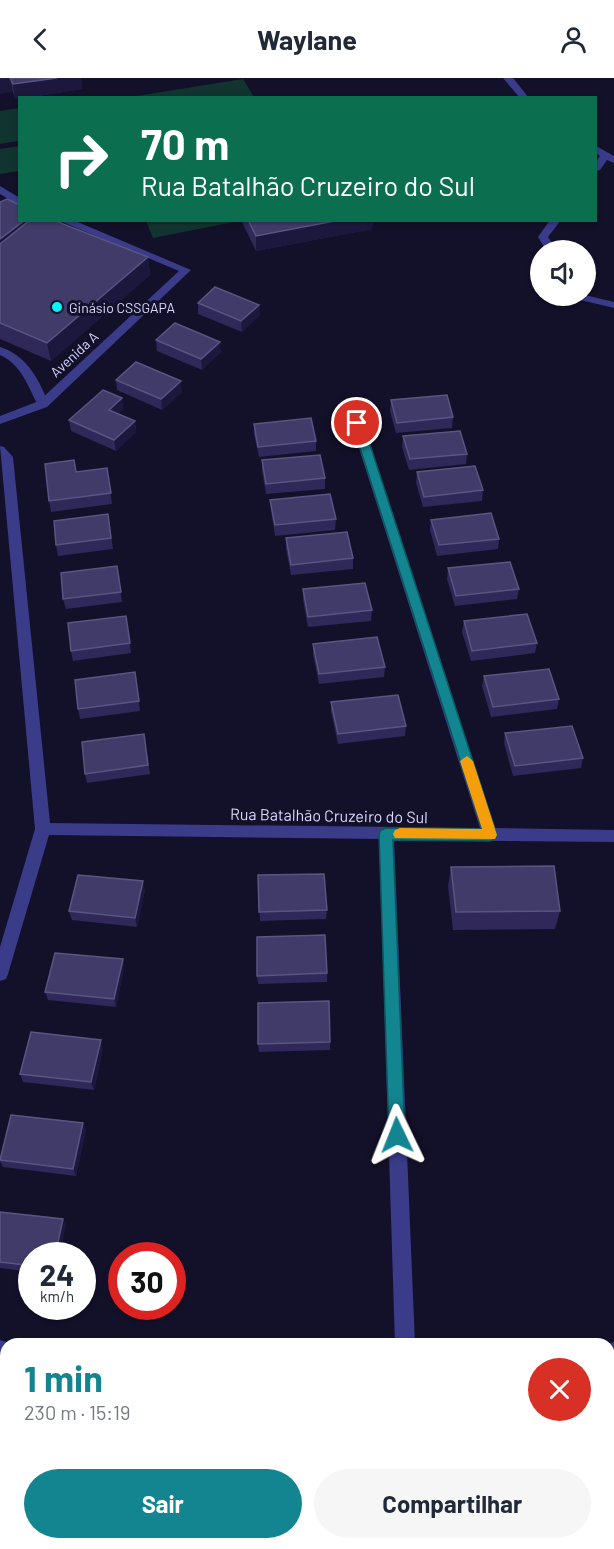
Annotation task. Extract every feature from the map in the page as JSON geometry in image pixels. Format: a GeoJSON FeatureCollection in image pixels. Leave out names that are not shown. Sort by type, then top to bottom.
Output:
{"type":"FeatureCollection","features":[{"type":"Feature","properties":{"kind":"street"},"geometry":{"type":"LineString","coordinates":[[508,78],[523,96]]}},
{"type":"Feature","properties":{"kind":"street"},"geometry":{"type":"LineString","coordinates":[[597,150],[610,158],[597,167]]}},
{"type":"Feature","properties":{"kind":"street"},"geometry":{"type":"LineString","coordinates":[[0,189],[18,202]]}},
{"type":"Feature","properties":{"kind":"street","name":"Avenida A"},"geometry":{"type":"LineString","coordinates":[[0,420],[43,404],[186,270],[68,222]]}},
{"type":"Feature","properties":{"kind":"street"},"geometry":{"type":"LineString","coordinates":[[545,240],[543,237],[554,222]]}},
{"type":"Feature","properties":{"kind":"street"},"geometry":{"type":"LineString","coordinates":[[596,301],[614,305]]}},
{"type":"Feature","properties":{"kind":"street"},"geometry":{"type":"LineString","coordinates":[[0,351],[6,353],[33,378],[43,404]]}},
{"type":"Feature","properties":{"kind":"street"},"geometry":{"type":"LineString","coordinates":[[357,423],[490,835]]}},
{"type":"Feature","properties":{"kind":"street"},"geometry":{"type":"LineString","coordinates":[[0,450],[7,458],[43,829],[0,974]]}},
{"type":"Feature","properties":{"kind":"street","name":"Rua Batalhão Cruzeiro do Sul"},"geometry":{"type":"LineString","coordinates":[[43,829],[614,836]]}},
{"type":"Feature","properties":{"kind":"street"},"geometry":{"type":"LineString","coordinates":[[386,834],[405,1338]]}},
{"type":"Feature","properties":{"kind":"green space"},"geometry":{"type":"Polygon","coordinates":[[[243,79],[253,96],[136,96],[243,79]]]}},
{"type":"Feature","properties":{"kind":"green space"},"geometry":{"type":"Polygon","coordinates":[[[18,108],[18,141],[0,144],[0,111],[18,108]]]}},
{"type":"Feature","properties":{"kind":"green space"},"geometry":{"type":"Polygon","coordinates":[[[18,146],[18,171],[0,174],[0,149],[18,146]]]}},
{"type":"Feature","properties":{"kind":"green space"},"geometry":{"type":"Polygon","coordinates":[[[146,222],[234,222],[153,238],[146,222]]]}},
{"type":"Feature","properties":{"kind":"building"},"geometry":{"type":"Polygon","coordinates":[[[10,78],[57,78],[13,84],[10,78]]]}},
{"type":"Feature","properties":{"kind":"building"},"geometry":{"type":"Polygon","coordinates":[[[7,199],[18,204],[18,222],[22,222],[0,239],[0,202],[7,199]]]}},
{"type":"Feature","properties":{"kind":"building","name":"Ginásio CSSGAPA"},"geometry":{"type":"Polygon","coordinates":[[[28,222],[58,222],[148,257],[47,343],[0,323],[0,244],[28,222]]]}},
{"type":"Feature","properties":{"kind":"building"},"geometry":{"type":"Polygon","coordinates":[[[249,222],[330,222],[256,236],[249,222]]]}},
{"type":"Feature","properties":{"kind":"building"},"geometry":{"type":"Polygon","coordinates":[[[215,287],[259,305],[241,321],[198,303],[215,287]]]}},
{"type":"Feature","properties":{"kind":"building"},"geometry":{"type":"Polygon","coordinates":[[[175,323],[220,342],[201,359],[156,340],[175,323]]]}},
{"type":"Feature","properties":{"kind":"building"},"geometry":{"type":"Polygon","coordinates":[[[136,362],[181,381],[161,399],[116,380],[136,362]]]}},
{"type":"Feature","properties":{"kind":"building"},"geometry":{"type":"Polygon","coordinates":[[[103,390],[122,398],[109,410],[135,421],[114,440],[69,420],[103,390]]]}},
{"type":"Feature","properties":{"kind":"building"},"geometry":{"type":"Polygon","coordinates":[[[447,395],[453,417],[397,423],[391,400],[447,395]]]}},
{"type":"Feature","properties":{"kind":"building"},"geometry":{"type":"Polygon","coordinates":[[[311,418],[316,441],[258,447],[254,424],[311,418]]]}},
{"type":"Feature","properties":{"kind":"building"},"geometry":{"type":"Polygon","coordinates":[[[460,431],[467,454],[410,459],[403,436],[460,431]]]}},
{"type":"Feature","properties":{"kind":"building"},"geometry":{"type":"Polygon","coordinates":[[[320,455],[325,478],[266,484],[262,460],[320,455]]]}},
{"type":"Feature","properties":{"kind":"building"},"geometry":{"type":"Polygon","coordinates":[[[74,460],[76,472],[107,468],[111,493],[49,501],[45,464],[74,460]]]}},
{"type":"Feature","properties":{"kind":"building"},"geometry":{"type":"Polygon","coordinates":[[[475,466],[483,490],[424,497],[417,472],[475,466]]]}},
{"type":"Feature","properties":{"kind":"building"},"geometry":{"type":"Polygon","coordinates":[[[330,494],[336,519],[275,525],[270,500],[330,494]]]}},
{"type":"Feature","properties":{"kind":"building"},"geometry":{"type":"Polygon","coordinates":[[[491,513],[499,539],[439,545],[431,520],[491,513]]]}},
{"type":"Feature","properties":{"kind":"building"},"geometry":{"type":"Polygon","coordinates":[[[108,514],[111,538],[56,545],[54,521],[108,514]]]}},
{"type":"Feature","properties":{"kind":"building"},"geometry":{"type":"Polygon","coordinates":[[[347,532],[353,558],[291,565],[286,538],[347,532]]]}},
{"type":"Feature","properties":{"kind":"building"},"geometry":{"type":"Polygon","coordinates":[[[510,562],[519,589],[456,596],[448,568],[510,562]]]}},
{"type":"Feature","properties":{"kind":"building"},"geometry":{"type":"Polygon","coordinates":[[[117,566],[121,592],[63,599],[61,573],[117,566]]]}},
{"type":"Feature","properties":{"kind":"building"},"geometry":{"type":"Polygon","coordinates":[[[365,583],[372,610],[308,617],[303,589],[365,583]]]}},
{"type":"Feature","properties":{"kind":"building"},"geometry":{"type":"Polygon","coordinates":[[[527,614],[537,643],[472,651],[464,621],[527,614]]]}},
{"type":"Feature","properties":{"kind":"building"},"geometry":{"type":"Polygon","coordinates":[[[126,616],[130,643],[71,651],[68,623],[126,616]]]}},
{"type":"Feature","properties":{"kind":"building"},"geometry":{"type":"Polygon","coordinates":[[[377,637],[385,667],[319,674],[313,644],[377,637]]]}},
{"type":"Feature","properties":{"kind":"building"},"geometry":{"type":"Polygon","coordinates":[[[549,669],[559,699],[493,707],[484,676],[549,669]]]}},
{"type":"Feature","properties":{"kind":"building"},"geometry":{"type":"Polygon","coordinates":[[[135,672],[139,701],[78,709],[75,680],[135,672]]]}},
{"type":"Feature","properties":{"kind":"building"},"geometry":{"type":"Polygon","coordinates":[[[398,695],[406,726],[338,734],[331,702],[398,695]]]}},
{"type":"Feature","properties":{"kind":"building"},"geometry":{"type":"Polygon","coordinates":[[[572,726],[583,758],[515,766],[505,733],[572,726]]]}},
{"type":"Feature","properties":{"kind":"building"},"geometry":{"type":"Polygon","coordinates":[[[144,734],[148,765],[85,774],[82,742],[144,734]]]}},
{"type":"Feature","properties":{"kind":"building"},"geometry":{"type":"Polygon","coordinates":[[[554,866],[560,911],[456,912],[451,867],[554,866]]]}},
{"type":"Feature","properties":{"kind":"building"},"geometry":{"type":"Polygon","coordinates":[[[324,874],[327,910],[259,912],[258,875],[324,874]]]}},
{"type":"Feature","properties":{"kind":"building"},"geometry":{"type":"Polygon","coordinates":[[[78,875],[143,881],[135,918],[69,911],[78,875]]]}},
{"type":"Feature","properties":{"kind":"building"},"geometry":{"type":"Polygon","coordinates":[[[325,935],[327,973],[257,976],[257,937],[325,935]]]}},
{"type":"Feature","properties":{"kind":"building"},"geometry":{"type":"Polygon","coordinates":[[[55,953],[123,959],[114,999],[45,992],[55,953]]]}},
{"type":"Feature","properties":{"kind":"building"},"geometry":{"type":"Polygon","coordinates":[[[329,1001],[330,1042],[258,1044],[258,1003],[329,1001]]]}},
{"type":"Feature","properties":{"kind":"building"},"geometry":{"type":"Polygon","coordinates":[[[31,1032],[101,1040],[91,1082],[20,1074],[31,1032]]]}},
{"type":"Feature","properties":{"kind":"building"},"geometry":{"type":"Polygon","coordinates":[[[11,1115],[83,1123],[73,1169],[0,1160],[11,1115]]]}},
{"type":"Feature","properties":{"kind":"building"},"geometry":{"type":"Polygon","coordinates":[[[0,1212],[63,1219],[58,1242],[18,1242],[18,1264],[0,1262],[0,1212]]]}},
{"type":"Feature","properties":{"kind":"slow traffic"},"geometry":{"type":"LineString","coordinates":[[400,834],[490,835],[467,761]]}},
{"type":"Feature","properties":{"kind":"place","name":"Ginásio CSSGAPA"},"geometry":{"type":"Point","coordinates":[57,307]}},
{"type":"Feature","properties":{"kind":"route"},"geometry":{"type":"LineString","coordinates":[[357,423],[490,835],[386,834],[397,1135]]}}]}
